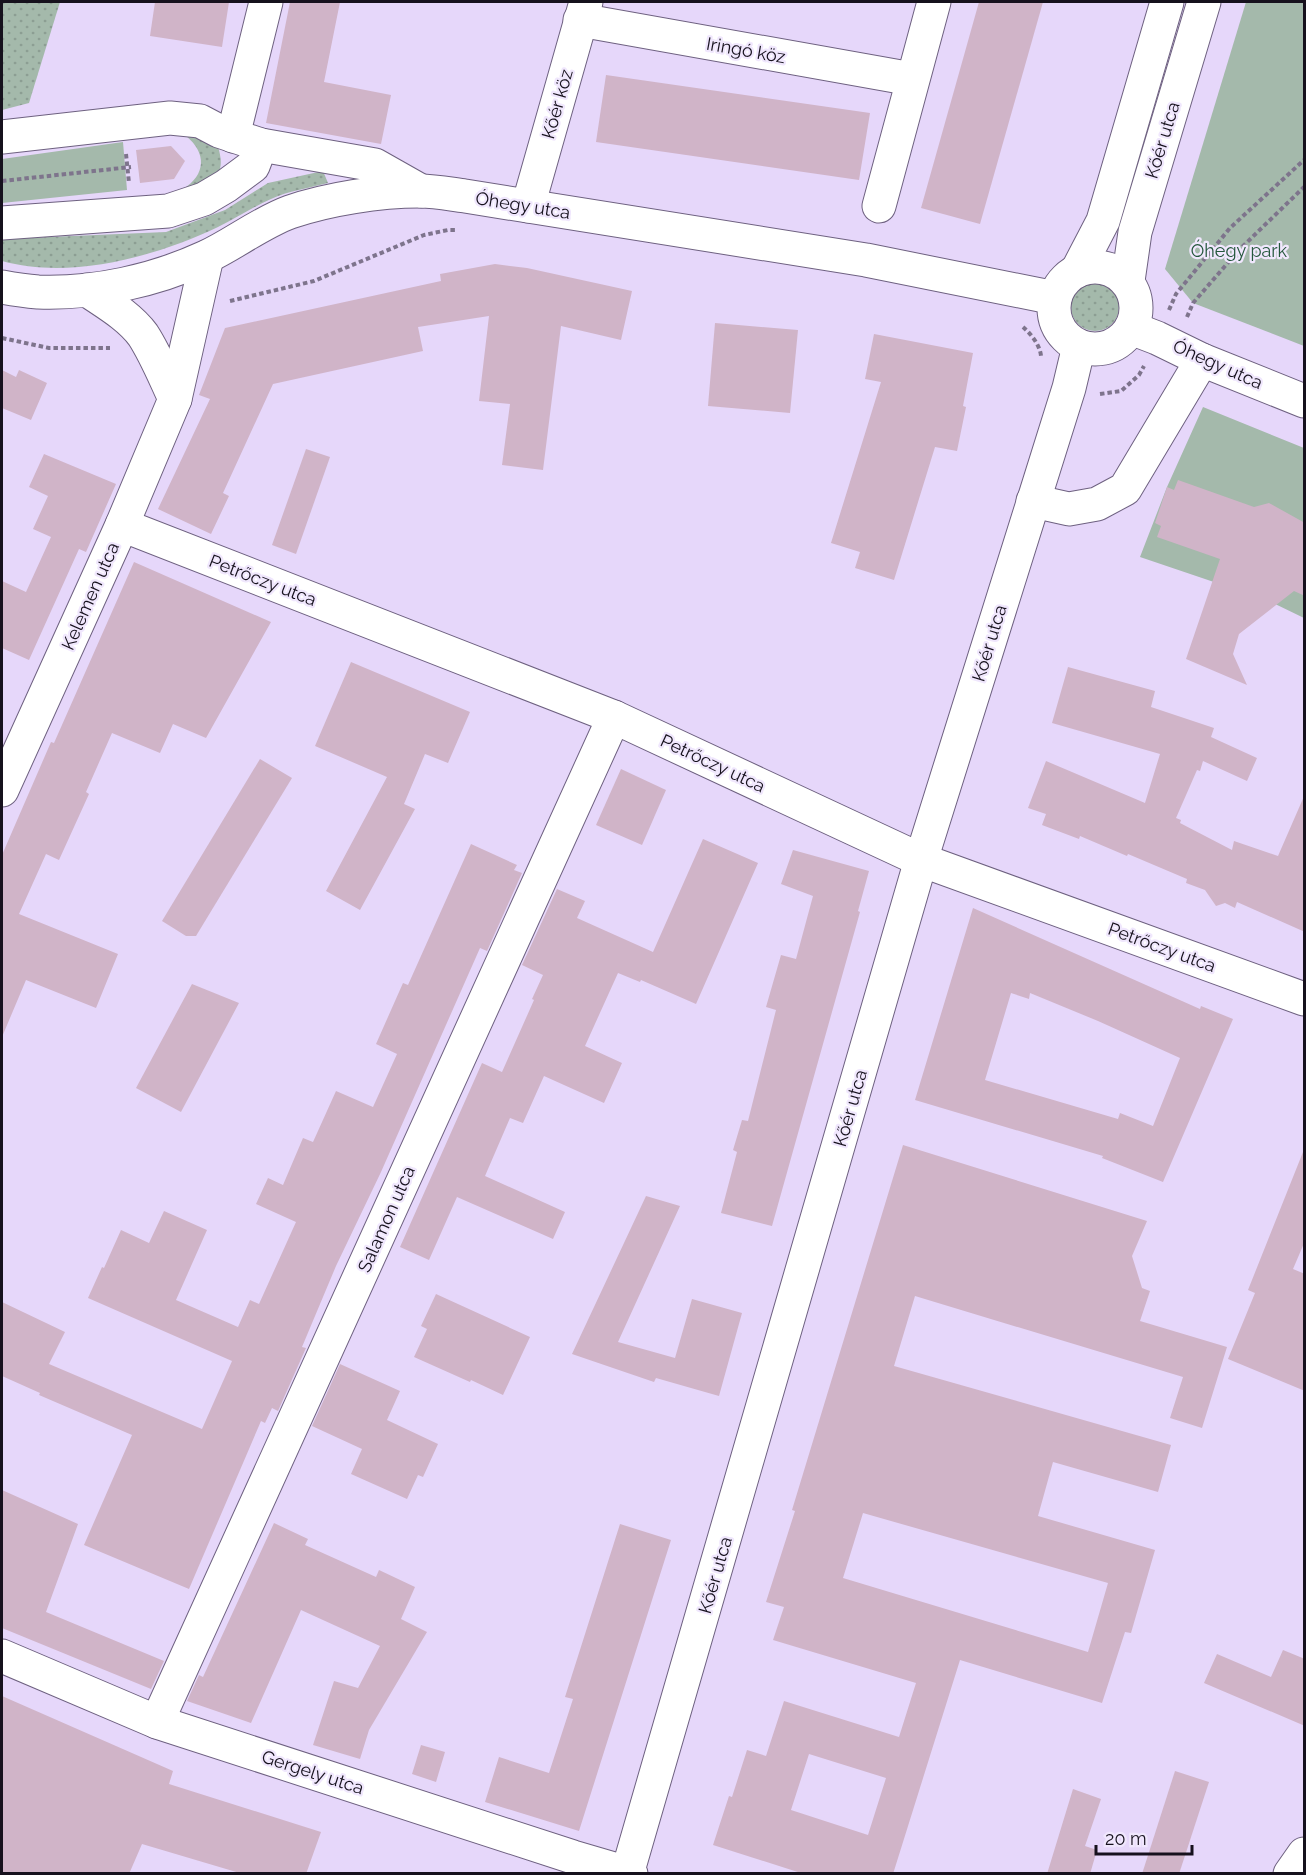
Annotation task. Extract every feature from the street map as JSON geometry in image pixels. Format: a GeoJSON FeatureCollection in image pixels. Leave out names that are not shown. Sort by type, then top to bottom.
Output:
{"type":"FeatureCollection","features":[{"type":"Feature","properties":{"kind":"street"},"geometry":{"type":"LineString","coordinates":[[2,223],[168,211],[204,199],[253,166],[247,140],[266,2]]}},
{"type":"Feature","properties":{"kind":"street"},"geometry":{"type":"LineString","coordinates":[[879,206],[934,2]]}},
{"type":"Feature","properties":{"kind":"street","name":"Kőér utca"},"geometry":{"type":"LineString","coordinates":[[1077,271],[1103,221],[1167,2]]}},
{"type":"Feature","properties":{"kind":"street","name":"Kőér utca"},"geometry":{"type":"LineString","coordinates":[[1128,281],[1135,231],[1204,2]]}},
{"type":"Feature","properties":{"kind":"street","name":"Iringó köz"},"geometry":{"type":"LineString","coordinates":[[583,11],[912,80]]}},
{"type":"Feature","properties":{"kind":"street","name":"Kőér köz"},"geometry":{"type":"LineString","coordinates":[[528,206],[583,11]]}},
{"type":"Feature","properties":{"kind":"street"},"geometry":{"type":"LineString","coordinates":[[2,137],[170,118],[200,121],[247,140],[375,165],[421,191]]}},
{"type":"Feature","properties":{"kind":"street","name":"Óhegy utca"},"geometry":{"type":"LineString","coordinates":[[2,287],[37,292],[87,290],[135,281],[207,257],[241,236],[289,213],[333,201],[421,191],[866,260],[1055,298]]}},
{"type":"Feature","properties":{"kind":"street","name":"Kelemen utca"},"geometry":{"type":"LineString","coordinates":[[2,790],[122,525],[175,399],[207,257]]}},
{"type":"Feature","properties":{"kind":"street"},"geometry":{"type":"LineString","coordinates":[[1106,267],[1128,281],[1135,296],[1136,313],[1144,333],[1099,349],[1079,346],[1066,336],[1056,320],[1055,298],[1065,279],[1077,271],[1106,267]]}},
{"type":"Feature","properties":{"kind":"street"},"geometry":{"type":"LineString","coordinates":[[87,290],[124,316],[142,334],[175,399]]}},
{"type":"Feature","properties":{"kind":"street","name":"Óhegy utca"},"geometry":{"type":"LineString","coordinates":[[1144,333],[1202,360],[1305,401]]}},
{"type":"Feature","properties":{"kind":"street","name":"Kőér utca"},"geometry":{"type":"LineString","coordinates":[[628,1873],[921,860],[1069,388],[1079,346]]}},
{"type":"Feature","properties":{"kind":"street"},"geometry":{"type":"LineString","coordinates":[[1033,501],[1069,509],[1097,504],[1125,489],[1202,360]]}},
{"type":"Feature","properties":{"kind":"street","name":"Petrőczy utca"},"geometry":{"type":"LineString","coordinates":[[122,525],[614,717],[921,860],[1305,999]]}},
{"type":"Feature","properties":{"kind":"street","name":"Salamon utca"},"geometry":{"type":"LineString","coordinates":[[157,1722],[614,717]]}},
{"type":"Feature","properties":{"kind":"street","name":"Gergely utca"},"geometry":{"type":"LineString","coordinates":[[2,1656],[157,1722],[628,1873]]}},
{"type":"Feature","properties":{"kind":"street"},"geometry":{"type":"LineString","coordinates":[[1290,1874],[1305,1854]]}},
{"type":"Feature","properties":{"kind":"path"},"geometry":{"type":"LineString","coordinates":[[1017,322],[1030,332],[1040,351],[1044,378],[1092,396],[1121,391],[1139,375],[1144,333],[1230,228],[1305,160]]}},
{"type":"Feature","properties":{"kind":"path"},"geometry":{"type":"LineString","coordinates":[[2,181],[131,167]]}},
{"type":"Feature","properties":{"kind":"path"},"geometry":{"type":"LineString","coordinates":[[1193,303],[1239,250],[1305,187]]}},
{"type":"Feature","properties":{"kind":"path"},"geometry":{"type":"LineString","coordinates":[[192,318],[229,301],[314,281],[424,235],[457,230]]}},
{"type":"Feature","properties":{"kind":"path"},"geometry":{"type":"LineString","coordinates":[[2,338],[49,348],[118,348],[142,334]]}},
{"type":"Feature","properties":{"kind":"green space"},"geometry":{"type":"Polygon","coordinates":[[[2,2],[60,2],[29,103],[2,110],[2,2]]]}},
{"type":"Feature","properties":{"kind":"green space","name":"Óhegy park"},"geometry":{"type":"Polygon","coordinates":[[[1246,2],[1304,2],[1304,346],[1193,303],[1165,269],[1246,2]]]}},
{"type":"Feature","properties":{"kind":"green space"},"geometry":{"type":"Polygon","coordinates":[[[188,133],[218,146],[221,165],[213,182],[183,189],[196,177],[201,164],[198,149],[186,136],[188,133]]]}},
{"type":"Feature","properties":{"kind":"green space"},"geometry":{"type":"Polygon","coordinates":[[[123,142],[127,190],[2,203],[2,159],[123,142]]]}},
{"type":"Feature","properties":{"kind":"green space"},"geometry":{"type":"Polygon","coordinates":[[[323,171],[328,183],[278,196],[193,238],[140,256],[84,267],[28,266],[2,261],[2,239],[166,232],[225,210],[268,183],[323,171]]]}},
{"type":"Feature","properties":{"kind":"green space"},"geometry":{"type":"Polygon","coordinates":[[[1095,283],[1112,290],[1119,307],[1112,324],[1095,331],[1078,324],[1071,307],[1078,290],[1095,283]]]}},
{"type":"Feature","properties":{"kind":"green space"},"geometry":{"type":"Polygon","coordinates":[[[1203,407],[1304,448],[1304,618],[1267,600],[1140,557],[1167,487],[1203,407]]]}},
{"type":"Feature","properties":{"kind":"building"},"geometry":{"type":"Polygon","coordinates":[[[155,2],[229,2],[222,47],[150,36],[155,2]]]}},
{"type":"Feature","properties":{"kind":"building"},"geometry":{"type":"Polygon","coordinates":[[[290,2],[340,2],[324,82],[391,95],[381,144],[266,123],[290,2]]]}},
{"type":"Feature","properties":{"kind":"building"},"geometry":{"type":"Polygon","coordinates":[[[979,2],[1043,2],[980,224],[921,208],[979,2]]]}},
{"type":"Feature","properties":{"kind":"building"},"geometry":{"type":"Polygon","coordinates":[[[606,75],[870,113],[859,180],[596,142],[606,75]]]}},
{"type":"Feature","properties":{"kind":"building"},"geometry":{"type":"Polygon","coordinates":[[[171,146],[185,161],[174,179],[140,183],[136,150],[171,146]]]}},
{"type":"Feature","properties":{"kind":"building"},"geometry":{"type":"Polygon","coordinates":[[[495,264],[527,268],[632,291],[621,340],[561,326],[543,470],[502,465],[510,404],[479,401],[489,316],[418,327],[423,351],[273,384],[223,493],[229,496],[211,534],[158,509],[210,399],[199,395],[225,328],[441,281],[440,274],[495,264]]]}},
{"type":"Feature","properties":{"kind":"building"},"geometry":{"type":"Polygon","coordinates":[[[715,323],[798,330],[790,413],[708,406],[715,323]]]}},
{"type":"Feature","properties":{"kind":"building"},"geometry":{"type":"Polygon","coordinates":[[[874,334],[973,353],[957,451],[935,447],[894,580],[855,568],[860,552],[831,543],[881,382],[865,379],[874,334]]]}},
{"type":"Feature","properties":{"kind":"building"},"geometry":{"type":"Polygon","coordinates":[[[2,370],[16,377],[19,370],[47,383],[31,420],[2,408],[2,370]]]}},
{"type":"Feature","properties":{"kind":"building"},"geometry":{"type":"Polygon","coordinates":[[[306,449],[330,457],[296,554],[272,545],[306,449]]]}},
{"type":"Feature","properties":{"kind":"building"},"geometry":{"type":"Polygon","coordinates":[[[44,454],[116,484],[86,552],[79,549],[29,660],[2,648],[2,581],[26,592],[51,537],[33,529],[48,496],[29,487],[44,454]]]}},
{"type":"Feature","properties":{"kind":"building"},"geometry":{"type":"Polygon","coordinates":[[[1178,480],[1254,507],[1269,503],[1305,523],[1305,596],[1294,591],[1239,634],[1233,654],[1247,685],[1186,659],[1220,559],[1157,537],[1161,526],[1155,523],[1167,487],[1174,490],[1178,480]]]}},
{"type":"Feature","properties":{"kind":"building"},"geometry":{"type":"Polygon","coordinates":[[[134,562],[271,622],[206,738],[173,724],[160,753],[112,733],[86,792],[89,794],[59,860],[46,854],[19,914],[118,954],[96,1008],[26,980],[2,1037],[2,855],[134,562]]]}},
{"type":"Feature","properties":{"kind":"building"},"geometry":{"type":"Polygon","coordinates":[[[351,662],[470,712],[448,763],[425,754],[404,804],[415,809],[360,910],[326,891],[387,777],[315,746],[351,662]]]}},
{"type":"Feature","properties":{"kind":"building"},"geometry":{"type":"Polygon","coordinates":[[[1068,667],[1155,691],[1151,707],[1214,728],[1211,737],[1257,758],[1247,781],[1203,761],[1176,818],[1181,820],[1180,823],[1232,850],[1234,841],[1278,856],[1305,794],[1305,932],[1237,902],[1235,908],[1225,903],[1216,906],[1205,890],[1186,883],[1187,879],[1080,836],[1079,839],[1042,825],[1046,814],[1028,808],[1046,761],[1145,803],[1160,754],[1052,723],[1068,667]]]}},
{"type":"Feature","properties":{"kind":"building"},"geometry":{"type":"Polygon","coordinates":[[[260,759],[292,778],[196,936],[186,936],[162,921],[260,759]]]}},
{"type":"Feature","properties":{"kind":"building"},"geometry":{"type":"Polygon","coordinates":[[[621,769],[666,790],[642,845],[596,825],[621,769]]]}},
{"type":"Feature","properties":{"kind":"building"},"geometry":{"type":"Polygon","coordinates":[[[703,839],[758,863],[696,1004],[641,980],[640,982],[618,973],[585,1046],[622,1063],[604,1103],[544,1076],[523,1123],[510,1118],[485,1176],[565,1212],[553,1239],[457,1197],[429,1260],[400,1247],[482,1063],[502,1072],[534,1000],[532,999],[543,975],[522,965],[557,889],[585,901],[577,918],[653,952],[703,839]]]}},
{"type":"Feature","properties":{"kind":"building"},"geometry":{"type":"Polygon","coordinates":[[[471,844],[517,865],[514,870],[522,873],[487,951],[480,948],[381,1172],[336,1266],[302,1347],[306,1348],[278,1411],[272,1408],[265,1423],[261,1421],[189,1589],[84,1545],[132,1435],[39,1395],[40,1393],[2,1376],[2,1302],[65,1332],[49,1364],[202,1429],[232,1361],[88,1298],[102,1267],[104,1268],[121,1230],[149,1243],[164,1211],[207,1230],[176,1300],[238,1327],[250,1300],[259,1304],[296,1222],[256,1204],[268,1178],[283,1185],[303,1138],[313,1142],[336,1091],[373,1107],[397,1054],[376,1044],[403,983],[408,985],[471,844]]]}},
{"type":"Feature","properties":{"kind":"building"},"geometry":{"type":"Polygon","coordinates":[[[793,850],[869,871],[858,911],[860,912],[772,1226],[721,1213],[737,1152],[733,1150],[742,1120],[748,1121],[776,1010],[766,1007],[781,955],[796,959],[813,896],[781,884],[793,850]]]}},
{"type":"Feature","properties":{"kind":"building"},"geometry":{"type":"Polygon","coordinates":[[[973,908],[1200,1009],[1201,1006],[1233,1019],[1163,1182],[1102,1158],[1103,1156],[915,1100],[973,908]],[[1011,993],[985,1080],[1118,1119],[1120,1113],[1153,1126],[1180,1058],[1030,993],[1029,999],[1011,993]]]}},
{"type":"Feature","properties":{"kind":"building"},"geometry":{"type":"Polygon","coordinates":[[[192,984],[239,1003],[181,1112],[136,1088],[192,984]]]}},
{"type":"Feature","properties":{"kind":"building"},"geometry":{"type":"Polygon","coordinates":[[[903,1145],[1147,1221],[1132,1256],[1142,1288],[1150,1291],[1140,1321],[1227,1347],[1202,1428],[1170,1418],[1183,1377],[915,1296],[894,1366],[1171,1445],[1158,1492],[1053,1462],[1038,1516],[1155,1550],[1131,1633],[1125,1632],[1102,1703],[960,1660],[893,1874],[804,1874],[713,1845],[747,1750],[766,1756],[784,1701],[899,1737],[916,1683],[773,1640],[784,1607],[766,1602],[795,1511],[792,1510],[903,1145]],[[863,1513],[843,1578],[1088,1652],[1108,1583],[863,1513]],[[809,1754],[791,1810],[868,1835],[886,1778],[809,1754]]]}},
{"type":"Feature","properties":{"kind":"building"},"geometry":{"type":"Polygon","coordinates":[[[1303,1152],[1305,1241],[1293,1269],[1305,1274],[1305,1391],[1228,1359],[1255,1293],[1248,1290],[1303,1152]]]}},
{"type":"Feature","properties":{"kind":"building"},"geometry":{"type":"Polygon","coordinates":[[[646,1196],[680,1206],[618,1342],[675,1358],[692,1299],[742,1313],[719,1396],[656,1378],[654,1382],[572,1354],[646,1196]]]}},
{"type":"Feature","properties":{"kind":"building"},"geometry":{"type":"Polygon","coordinates":[[[436,1294],[530,1337],[503,1395],[414,1357],[427,1329],[421,1326],[436,1294]]]}},
{"type":"Feature","properties":{"kind":"building"},"geometry":{"type":"Polygon","coordinates":[[[340,1364],[400,1391],[387,1420],[438,1444],[423,1477],[418,1475],[407,1499],[351,1474],[362,1449],[312,1426],[340,1364]]]}},
{"type":"Feature","properties":{"kind":"building"},"geometry":{"type":"Polygon","coordinates":[[[2,1490],[78,1524],[46,1612],[164,1661],[151,1689],[2,1628],[2,1490]]]}},
{"type":"Feature","properties":{"kind":"building"},"geometry":{"type":"Polygon","coordinates":[[[274,1523],[308,1539],[305,1545],[376,1577],[379,1570],[415,1587],[401,1619],[427,1632],[369,1730],[360,1759],[313,1745],[334,1681],[358,1688],[380,1646],[301,1610],[251,1723],[187,1701],[199,1675],[203,1677],[274,1523]]]}},
{"type":"Feature","properties":{"kind":"building"},"geometry":{"type":"Polygon","coordinates":[[[620,1524],[671,1540],[579,1831],[485,1802],[499,1757],[549,1773],[573,1699],[565,1697],[620,1524]]]}},
{"type":"Feature","properties":{"kind":"building"},"geometry":{"type":"Polygon","coordinates":[[[1283,1650],[1305,1659],[1305,1726],[1204,1683],[1217,1654],[1271,1677],[1283,1650]]]}},
{"type":"Feature","properties":{"kind":"building"},"geometry":{"type":"Polygon","coordinates":[[[2,1696],[173,1771],[169,1784],[321,1832],[306,1874],[243,1874],[142,1844],[129,1874],[2,1874],[2,1696]]]}},
{"type":"Feature","properties":{"kind":"building"},"geometry":{"type":"Polygon","coordinates":[[[421,1745],[445,1752],[436,1782],[412,1774],[421,1745]]]}},
{"type":"Feature","properties":{"kind":"building"},"geometry":{"type":"Polygon","coordinates":[[[1175,1771],[1209,1782],[1179,1874],[1142,1874],[1175,1771]]]}},
{"type":"Feature","properties":{"kind":"building"},"geometry":{"type":"Polygon","coordinates":[[[1073,1789],[1101,1799],[1085,1846],[1097,1850],[1090,1874],[1047,1874],[1073,1789]]]}}]}
